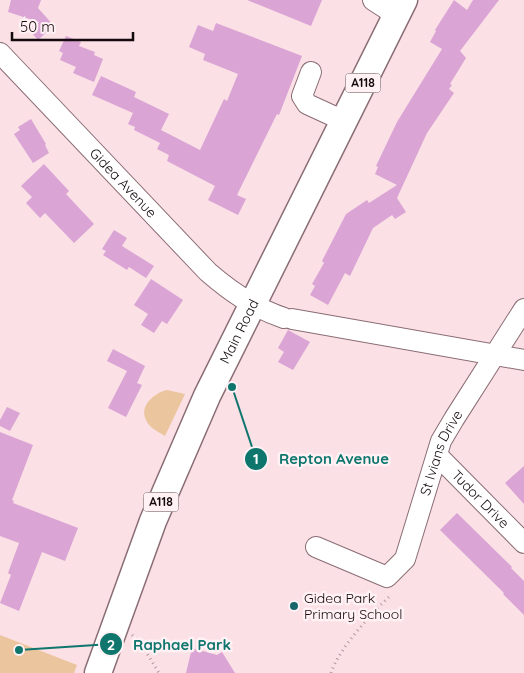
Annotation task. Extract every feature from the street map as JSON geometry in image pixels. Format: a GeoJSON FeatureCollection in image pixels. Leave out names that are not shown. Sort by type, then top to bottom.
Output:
{"type":"FeatureCollection","features":[{"type":"Feature","properties":{"kind":"main road","name":"Main Road"},"geometry":{"type":"LineString","coordinates":[[98,673],[153,521],[207,396],[400,8]]}},
{"type":"Feature","properties":{"kind":"street"},"geometry":{"type":"LineString","coordinates":[[372,0],[400,8]]}},
{"type":"Feature","properties":{"kind":"street","name":"Gidea Avenue"},"geometry":{"type":"LineString","coordinates":[[0,53],[208,272],[253,306],[288,318],[524,360]]}},
{"type":"Feature","properties":{"kind":"street"},"geometry":{"type":"LineString","coordinates":[[311,72],[302,96],[307,104],[344,121]]}},
{"type":"Feature","properties":{"kind":"street","name":"St Ivians Drive"},"geometry":{"type":"LineString","coordinates":[[316,547],[387,577],[405,559],[441,441],[524,310]]}},
{"type":"Feature","properties":{"kind":"street","name":"Tudor Drive"},"geometry":{"type":"LineString","coordinates":[[437,455],[524,544]]}},
{"type":"Feature","properties":{"kind":"path"},"geometry":{"type":"LineString","coordinates":[[331,673],[334,664],[362,626],[393,593]]}},
{"type":"Feature","properties":{"kind":"path"},"geometry":{"type":"LineString","coordinates":[[135,636],[159,673]]}},
{"type":"Feature","properties":{"kind":"shaded area"},"geometry":{"type":"Polygon","coordinates":[[[167,390],[185,394],[165,436],[154,430],[147,423],[144,410],[153,397],[167,390]]]}},
{"type":"Feature","properties":{"kind":"shaded area"},"geometry":{"type":"Polygon","coordinates":[[[0,635],[77,665],[74,673],[0,673],[0,635]]]}},
{"type":"Feature","properties":{"kind":"building"},"geometry":{"type":"Polygon","coordinates":[[[11,0],[41,0],[38,8],[55,27],[53,26],[38,40],[30,31],[39,22],[8,12],[11,0]]]}},
{"type":"Feature","properties":{"kind":"building"},"geometry":{"type":"Polygon","coordinates":[[[247,0],[322,0],[311,26],[247,0]]]}},
{"type":"Feature","properties":{"kind":"building"},"geometry":{"type":"Polygon","coordinates":[[[454,0],[467,10],[473,0],[499,0],[460,51],[466,58],[450,84],[452,85],[449,89],[454,93],[427,133],[397,198],[406,212],[395,219],[392,215],[373,228],[350,276],[345,273],[328,305],[310,295],[315,286],[312,284],[324,263],[322,261],[346,214],[367,200],[369,203],[397,185],[375,174],[378,167],[376,166],[397,122],[442,49],[430,42],[435,30],[454,0]]]}},
{"type":"Feature","properties":{"kind":"building"},"geometry":{"type":"Polygon","coordinates":[[[216,23],[302,56],[279,115],[277,114],[237,195],[246,199],[238,215],[208,200],[215,186],[167,161],[169,155],[157,149],[160,143],[134,130],[135,127],[128,124],[133,113],[92,95],[101,76],[136,92],[134,97],[169,114],[161,130],[200,150],[224,99],[227,101],[238,74],[203,60],[205,54],[189,47],[198,25],[213,31],[216,23]]]}},
{"type":"Feature","properties":{"kind":"building"},"geometry":{"type":"Polygon","coordinates":[[[66,36],[81,42],[79,46],[95,52],[94,55],[103,59],[94,82],[73,73],[76,67],[60,60],[63,53],[59,51],[66,36]]]}},
{"type":"Feature","properties":{"kind":"building"},"geometry":{"type":"Polygon","coordinates":[[[31,119],[46,144],[49,153],[33,163],[14,134],[20,130],[18,127],[31,119]]]}},
{"type":"Feature","properties":{"kind":"building"},"geometry":{"type":"Polygon","coordinates":[[[44,164],[69,191],[66,194],[94,224],[74,243],[45,213],[40,218],[26,203],[32,197],[21,186],[44,164]]]}},
{"type":"Feature","properties":{"kind":"building"},"geometry":{"type":"Polygon","coordinates":[[[114,230],[127,238],[122,246],[154,266],[146,278],[129,267],[127,270],[103,255],[106,251],[102,249],[114,230]]]}},
{"type":"Feature","properties":{"kind":"building"},"geometry":{"type":"Polygon","coordinates":[[[151,279],[183,300],[167,324],[162,321],[154,333],[141,325],[148,314],[134,305],[151,279]]]}},
{"type":"Feature","properties":{"kind":"building"},"geometry":{"type":"Polygon","coordinates":[[[288,330],[310,342],[293,370],[278,362],[284,352],[278,348],[288,330]]]}},
{"type":"Feature","properties":{"kind":"building"},"geometry":{"type":"Polygon","coordinates":[[[113,349],[145,366],[137,383],[142,385],[126,417],[108,408],[127,371],[107,361],[113,349]]]}},
{"type":"Feature","properties":{"kind":"building"},"geometry":{"type":"Polygon","coordinates":[[[7,407],[20,413],[10,431],[0,426],[0,420],[7,407]]]}},
{"type":"Feature","properties":{"kind":"building"},"geometry":{"type":"Polygon","coordinates":[[[0,432],[33,445],[12,500],[14,501],[13,503],[78,528],[65,561],[42,552],[19,611],[0,603],[11,575],[8,573],[19,543],[0,536],[0,432]]]}},
{"type":"Feature","properties":{"kind":"building"},"geometry":{"type":"Polygon","coordinates":[[[524,466],[524,504],[505,483],[524,466]]]}},
{"type":"Feature","properties":{"kind":"building"},"geometry":{"type":"Polygon","coordinates":[[[457,513],[524,581],[524,615],[440,530],[457,513]]]}},
{"type":"Feature","properties":{"kind":"building"},"geometry":{"type":"Polygon","coordinates":[[[192,648],[217,655],[222,652],[235,673],[186,673],[192,648]]]}},
{"type":"Feature","properties":{"kind":"place","name":"Repton Avenue"},"geometry":{"type":"Point","coordinates":[232,387]}},
{"type":"Feature","properties":{"kind":"place","name":"Gidea Park Primary School"},"geometry":{"type":"Point","coordinates":[294,606]}},
{"type":"Feature","properties":{"kind":"place","name":"Raphael Park"},"geometry":{"type":"Point","coordinates":[19,650]}}]}
